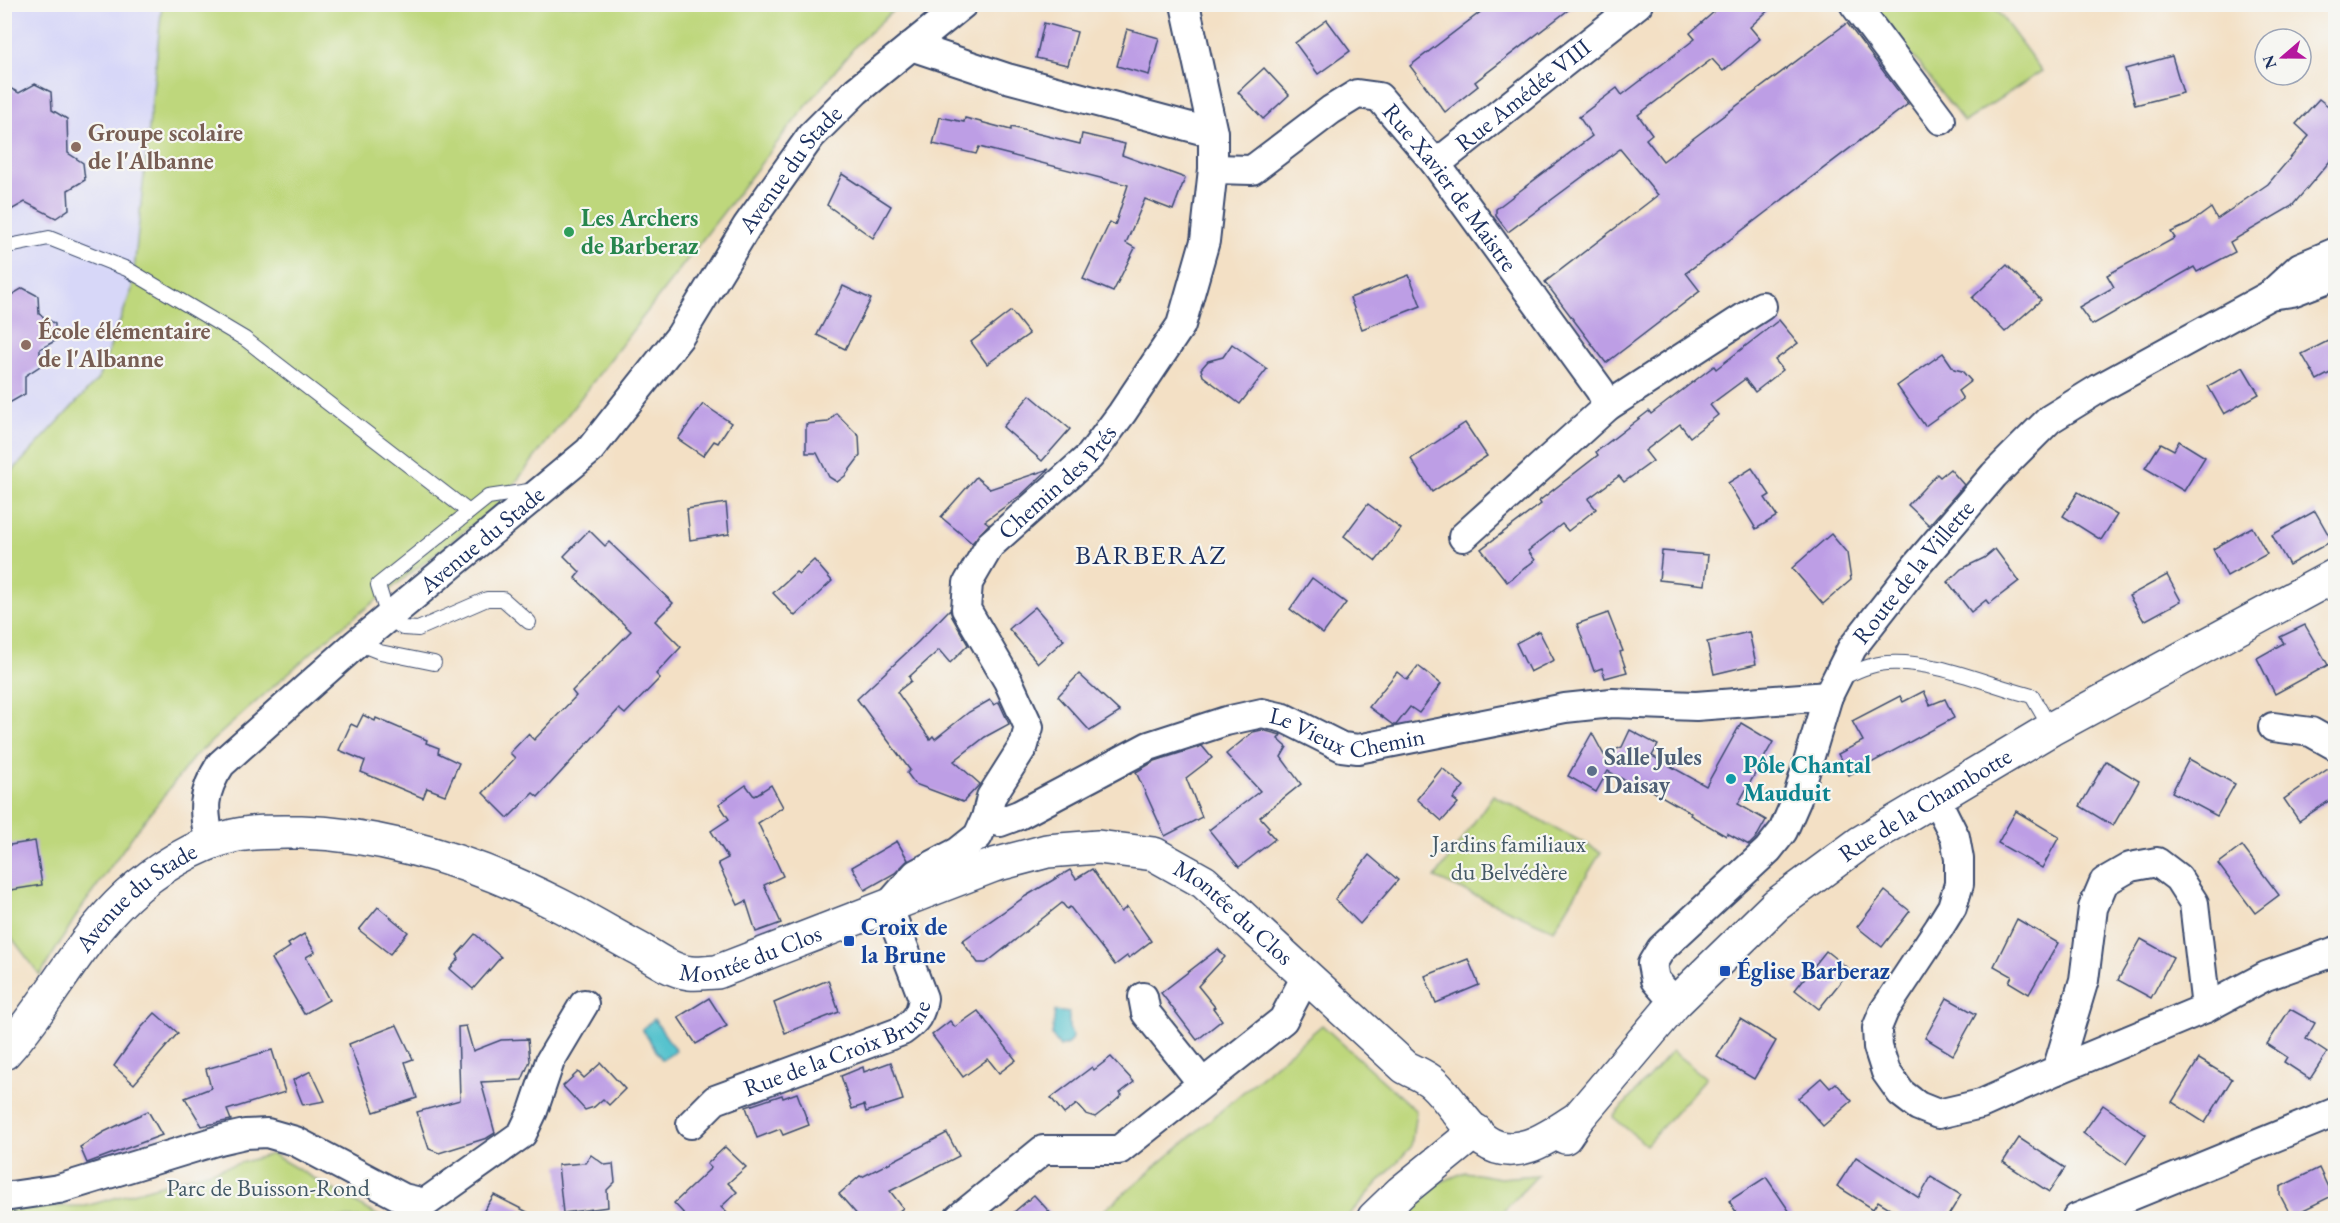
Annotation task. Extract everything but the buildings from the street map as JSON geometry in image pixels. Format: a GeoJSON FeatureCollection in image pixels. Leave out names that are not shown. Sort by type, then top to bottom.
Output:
{"type":"FeatureCollection","features":[{"type":"Feature","properties":{"kind":"main road","name":"Rue de la Chambotte"},"geometry":{"type":"LineString","coordinates":[[1469,1137],[1508,1149],[1530,1146],[1551,1136],[1578,1118],[1675,1003],[1776,905],[1860,843],[2051,729],[2336,575]]}},
{"type":"Feature","properties":{"kind":"main road","name":"Montée du Clos"},"geometry":{"type":"LineString","coordinates":[[210,844],[233,836],[261,832],[285,832],[341,834],[405,846],[473,868],[522,888],[557,904],[664,964],[689,973],[717,972],[994,865],[1047,851],[1098,847],[1154,854],[1204,882],[1405,1067],[1432,1082],[1469,1137]]}},
{"type":"Feature","properties":{"kind":"main road","name":"Avenue du Stade"},"geometry":{"type":"LineString","coordinates":[[4,1053],[24,1032],[79,953],[126,897],[150,877],[182,857],[210,844]]}},
{"type":"Feature","properties":{"kind":"main road"},"geometry":{"type":"LineString","coordinates":[[1374,1218],[1401,1192],[1469,1137]]}},
{"type":"Feature","properties":{"kind":"street","name":"Avenue du Stade"},"geometry":{"type":"LineString","coordinates":[[210,844],[204,799],[209,782],[221,764],[357,643],[589,451],[680,336],[747,226],[810,136],[856,91],[963,4]]}},
{"type":"Feature","properties":{"kind":"street","name":"Chemin des Prés"},"geometry":{"type":"LineString","coordinates":[[986,818],[991,797],[1024,746],[1029,727],[1008,681],[966,609],[968,583],[990,545],[1090,456],[1122,413],[1181,325],[1205,241],[1213,169],[1213,133],[1185,4]]}},
{"type":"Feature","properties":{"kind":"street","name":"Rue Amédée VIII"},"geometry":{"type":"LineString","coordinates":[[1436,164],[1638,4]]}},
{"type":"Feature","properties":{"kind":"street"},"geometry":{"type":"LineString","coordinates":[[1854,4],[1941,120]]}},
{"type":"Feature","properties":{"kind":"street"},"geometry":{"type":"LineString","coordinates":[[911,46],[1007,78],[1213,133]]}},
{"type":"Feature","properties":{"kind":"street","name":"Rue Xavier de Maistre"},"geometry":{"type":"LineString","coordinates":[[1213,169],[1252,170],[1331,110],[1357,94],[1379,97],[1436,164],[1600,390],[1608,406]]}},
{"type":"Feature","properties":{"kind":"street"},"geometry":{"type":"LineString","coordinates":[[2270,295],[2300,267],[2336,252]]}},
{"type":"Feature","properties":{"kind":"street","name":"Route de la Villette"},"geometry":{"type":"LineString","coordinates":[[1675,1003],[1655,980],[1652,964],[1661,949],[1768,850],[1783,831],[1797,799],[1833,688],[1852,648],[1916,566],[1994,475],[2050,419],[2100,388],[2270,295],[2292,292],[2336,275]]}},
{"type":"Feature","properties":{"kind":"street"},"geometry":{"type":"LineString","coordinates":[[1463,537],[1608,406],[1762,306]]}},
{"type":"Feature","properties":{"kind":"street","name":"Le Vieux Chemin"},"geometry":{"type":"LineString","coordinates":[[986,818],[1000,822],[1019,815],[1149,746],[1226,721],[1262,713],[1284,718],[1342,747],[1358,749],[1565,708],[1612,703],[1696,706],[1833,688]]}},
{"type":"Feature","properties":{"kind":"street"},"geometry":{"type":"LineString","coordinates":[[2273,728],[2311,732],[2336,746]]}},
{"type":"Feature","properties":{"kind":"street"},"geometry":{"type":"LineString","coordinates":[[1935,797],[1955,837],[1959,859],[1959,884],[1952,907],[1884,1011],[1877,1028],[1878,1047],[1886,1072],[1901,1093],[1918,1106],[1938,1114],[1981,1104],[2206,1008],[2266,976],[2336,951]]}},
{"type":"Feature","properties":{"kind":"street"},"geometry":{"type":"LineString","coordinates":[[888,906],[916,873],[958,852],[978,836],[986,818]]}},
{"type":"Feature","properties":{"kind":"street"},"geometry":{"type":"LineString","coordinates":[[2057,1070],[2084,980],[2093,908],[2104,882],[2130,867],[2157,862],[2178,878],[2194,903],[2206,1008]]}},
{"type":"Feature","properties":{"kind":"street","name":"Rue de la Croix Brune"},"geometry":{"type":"LineString","coordinates":[[691,1124],[715,1100],[902,1031],[916,1021],[923,998],[888,906]]}},
{"type":"Feature","properties":{"kind":"street"},"geometry":{"type":"LineString","coordinates":[[959,1218],[1043,1150],[1119,1150],[1283,1020],[1306,976]]}},
{"type":"Feature","properties":{"kind":"street"},"geometry":{"type":"LineString","coordinates":[[1143,997],[1146,1013],[1202,1083]]}},
{"type":"Feature","properties":{"kind":"street"},"geometry":{"type":"LineString","coordinates":[[4,1197],[60,1189],[219,1140],[245,1134],[267,1133],[295,1141],[425,1211],[522,1134],[533,1111],[550,1061],[584,1004]]}},
{"type":"Feature","properties":{"kind":"street"},"geometry":{"type":"LineString","coordinates":[[2077,1218],[2336,1112]]}},
{"type":"Feature","properties":{"kind":"lane"},"geometry":{"type":"LineString","coordinates":[[14,245],[49,238],[127,269],[245,339],[469,512]]}},
{"type":"Feature","properties":{"kind":"lane"},"geometry":{"type":"LineString","coordinates":[[529,622],[503,598],[487,599],[418,629],[403,628],[388,617],[378,585],[488,497],[544,488]]}},
{"type":"Feature","properties":{"kind":"lane"},"geometry":{"type":"LineString","coordinates":[[357,643],[380,652],[434,663]]}},
{"type":"Feature","properties":{"kind":"lane"},"geometry":{"type":"LineString","coordinates":[[1833,688],[1864,668],[1887,663],[1927,665],[2032,696],[2051,729]]}},
{"type":"Feature","properties":{"kind":"shaded area","name":"Groupe scolaire de l'Albanne"},"geometry":{"type":"Polygon","coordinates":[[[5,5],[162,5],[132,289],[98,379],[5,480],[5,5]]]}},
{"type":"Feature","properties":{"kind":"green space"},"geometry":{"type":"Polygon","coordinates":[[[162,5],[899,5],[857,44],[783,135],[499,504],[328,638],[194,757],[134,834],[80,910],[40,975],[5,929],[4,480],[98,379],[132,289],[162,5]]]}},
{"type":"Feature","properties":{"kind":"green space"},"geometry":{"type":"Polygon","coordinates":[[[1873,5],[1993,5],[2042,71],[1964,122],[1873,5]]]}},
{"type":"Feature","properties":{"kind":"green space","name":"Jardins familiaux du Belvédère"},"geometry":{"type":"Polygon","coordinates":[[[1493,795],[1601,852],[1554,930],[1435,878],[1493,795]]]}},
{"type":"Feature","properties":{"kind":"green space"},"geometry":{"type":"Polygon","coordinates":[[[1322,1025],[1416,1111],[1411,1147],[1346,1218],[1095,1218],[1322,1025]]]}},
{"type":"Feature","properties":{"kind":"green space"},"geometry":{"type":"Polygon","coordinates":[[[1672,1051],[1706,1078],[1646,1145],[1613,1117],[1672,1051]]]}},
{"type":"Feature","properties":{"kind":"green space","name":"Parc de Buisson-Rond"},"geometry":{"type":"Polygon","coordinates":[[[272,1154],[382,1218],[5,1218],[4,1207],[86,1206],[272,1154]]]}},
{"type":"Feature","properties":{"kind":"green space"},"geometry":{"type":"Polygon","coordinates":[[[1465,1172],[1500,1178],[1538,1175],[1497,1218],[1398,1218],[1434,1185],[1465,1172]]]}},
{"type":"Feature","properties":{"kind":"water"},"geometry":{"type":"Polygon","coordinates":[[[1055,1011],[1069,1013],[1069,1028],[1073,1037],[1068,1044],[1060,1047],[1052,1036],[1055,1011]]]}},
{"type":"Feature","properties":{"kind":"water"},"geometry":{"type":"Polygon","coordinates":[[[654,1019],[676,1051],[662,1060],[642,1029],[654,1019]]]}},
{"type":"Feature","properties":{"kind":"place","name":"Groupe scolaire de l'Albanne"},"geometry":{"type":"Point","coordinates":[76,147]}},
{"type":"Feature","properties":{"kind":"place","name":"Les Archers de Barberaz"},"geometry":{"type":"Point","coordinates":[569,232]}},
{"type":"Feature","properties":{"kind":"place","name":"École élémentaire de l'Albanne"},"geometry":{"type":"Point","coordinates":[26,345]}},
{"type":"Feature","properties":{"kind":"place","name":"Salle Jules Daisay"},"geometry":{"type":"Point","coordinates":[1592,771]}},
{"type":"Feature","properties":{"kind":"place","name":"Pôle Chantal Mauduit"},"geometry":{"type":"Point","coordinates":[1731,779]}},
{"type":"Feature","properties":{"kind":"place","name":"Croix de la Brune"},"geometry":{"type":"Point","coordinates":[849,941]}},
{"type":"Feature","properties":{"kind":"place","name":"Église Barberaz"},"geometry":{"type":"Point","coordinates":[1725,971]}},
{"type":"Feature","properties":{"kind":"district","name":"BARBERAZ"},"geometry":{"type":"Point","coordinates":[1151,555]}}]}
